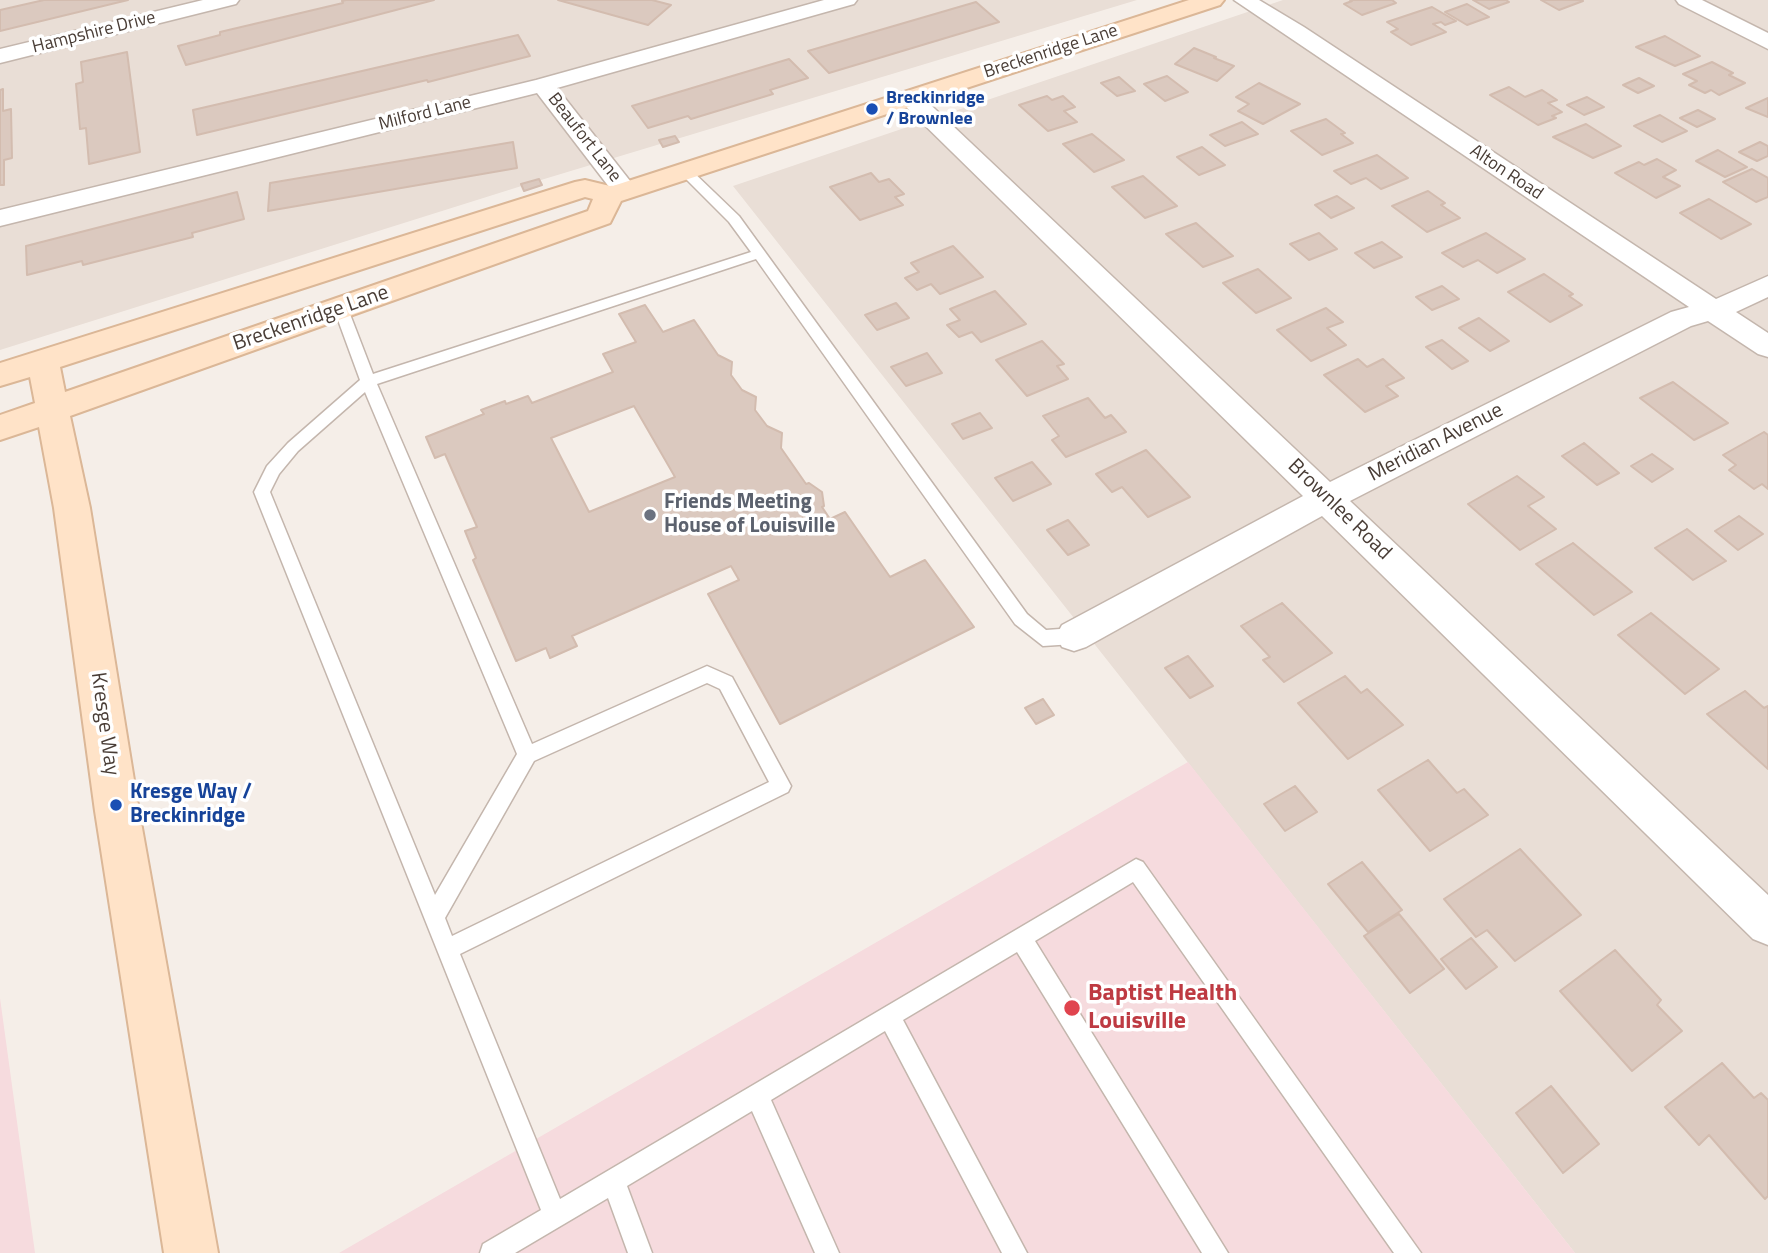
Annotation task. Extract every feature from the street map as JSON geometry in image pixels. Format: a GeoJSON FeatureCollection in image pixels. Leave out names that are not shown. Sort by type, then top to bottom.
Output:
{"type":"FeatureCollection","features":[{"type":"Feature","properties":{"kind":"main road","name":"Breckenridge Lane"},"geometry":{"type":"LineString","coordinates":[[0,375],[585,188],[617,193],[1212,0]]}},
{"type":"Feature","properties":{"kind":"main road","name":"Breckenridge Lane"},"geometry":{"type":"LineString","coordinates":[[0,428],[600,218],[617,193]]}},
{"type":"Feature","properties":{"kind":"main road","name":"Kresge Way"},"geometry":{"type":"LineString","coordinates":[[43,362],[72,508],[116,804],[191,1253]]}},
{"type":"Feature","properties":{"kind":"street","name":"Hampshire Drive"},"geometry":{"type":"LineString","coordinates":[[0,56],[229,0]]}},
{"type":"Feature","properties":{"kind":"street","name":"Milford Lane"},"geometry":{"type":"LineString","coordinates":[[0,218],[543,85],[780,8],[847,0]]}},
{"type":"Feature","properties":{"kind":"street","name":"Alton Road"},"geometry":{"type":"LineString","coordinates":[[1244,0],[1768,347]]}},
{"type":"Feature","properties":{"kind":"street"},"geometry":{"type":"LineString","coordinates":[[1686,0],[1768,42]]}},
{"type":"Feature","properties":{"kind":"street","name":"Beaufort Lane"},"geometry":{"type":"LineString","coordinates":[[543,85],[617,193]]}},
{"type":"Feature","properties":{"kind":"street","name":"Brownlee Road"},"geometry":{"type":"LineString","coordinates":[[909,97],[1768,924]]}},
{"type":"Feature","properties":{"kind":"street","name":"Meridian Avenue"},"geometry":{"type":"LineString","coordinates":[[1074,636],[1327,499],[1681,319],[1735,303],[1768,285]]}},
{"type":"Feature","properties":{"kind":"lane"},"geometry":{"type":"LineString","coordinates":[[685,171],[734,219],[1021,620],[1042,638],[1074,636]]}},
{"type":"Feature","properties":{"kind":"lane"},"geometry":{"type":"LineString","coordinates":[[555,1216],[262,492],[272,470],[293,447],[368,381],[758,254]]}},
{"type":"Feature","properties":{"kind":"lane"},"geometry":{"type":"LineString","coordinates":[[341,309],[368,381],[527,755]]}},
{"type":"Feature","properties":{"kind":"lane"},"geometry":{"type":"LineString","coordinates":[[434,917],[527,755],[707,674],[726,684],[781,786],[447,949]]}},
{"type":"Feature","properties":{"kind":"lane"},"geometry":{"type":"LineString","coordinates":[[492,1253],[1136,869],[1409,1253]]}},
{"type":"Feature","properties":{"kind":"lane"},"geometry":{"type":"LineString","coordinates":[[1021,938],[1216,1253]]}},
{"type":"Feature","properties":{"kind":"lane"},"geometry":{"type":"LineString","coordinates":[[889,1017],[1015,1253]]}},
{"type":"Feature","properties":{"kind":"lane"},"geometry":{"type":"LineString","coordinates":[[757,1095],[827,1253]]}},
{"type":"Feature","properties":{"kind":"lane"},"geometry":{"type":"LineString","coordinates":[[614,1180],[640,1253]]}},
{"type":"Feature","properties":{"kind":"shaded area"},"geometry":{"type":"Polygon","coordinates":[[[0,0],[1137,0],[531,183],[0,350],[0,0]]]}},
{"type":"Feature","properties":{"kind":"shaded area"},"geometry":{"type":"Polygon","coordinates":[[[1283,0],[1768,0],[1768,1253],[1575,1253],[733,186],[1283,0]]]}},
{"type":"Feature","properties":{"kind":"shaded area","name":"Baptist Health Louisville"},"geometry":{"type":"Polygon","coordinates":[[[1188,762],[1575,1253],[339,1253],[1188,762]]]}},
{"type":"Feature","properties":{"kind":"shaded area"},"geometry":{"type":"Polygon","coordinates":[[[0,998],[35,1253],[0,1253],[0,998]]]}},
{"type":"Feature","properties":{"kind":"building"},"geometry":{"type":"Polygon","coordinates":[[[44,0],[128,0],[0,31],[0,10],[44,0]]]}},
{"type":"Feature","properties":{"kind":"building"},"geometry":{"type":"Polygon","coordinates":[[[346,0],[434,0],[186,65],[178,46],[220,35],[220,32],[343,3],[342,1],[346,0]]]}},
{"type":"Feature","properties":{"kind":"building"},"geometry":{"type":"Polygon","coordinates":[[[558,0],[652,0],[671,5],[648,25],[558,0]]]}},
{"type":"Feature","properties":{"kind":"building"},"geometry":{"type":"Polygon","coordinates":[[[1350,0],[1392,0],[1396,3],[1362,15],[1344,4],[1352,1],[1350,0]]]}},
{"type":"Feature","properties":{"kind":"building"},"geometry":{"type":"Polygon","coordinates":[[[1473,0],[1506,0],[1509,2],[1489,9],[1473,0]]]}},
{"type":"Feature","properties":{"kind":"building"},"geometry":{"type":"Polygon","coordinates":[[[1541,0],[1582,0],[1583,1],[1559,10],[1541,0]]]}},
{"type":"Feature","properties":{"kind":"building"},"geometry":{"type":"Polygon","coordinates":[[[976,2],[999,22],[829,73],[808,51],[976,2]]]}},
{"type":"Feature","properties":{"kind":"building"},"geometry":{"type":"Polygon","coordinates":[[[1467,4],[1489,17],[1467,25],[1445,12],[1467,4]]]}},
{"type":"Feature","properties":{"kind":"building"},"geometry":{"type":"Polygon","coordinates":[[[1432,7],[1456,21],[1445,25],[1441,22],[1433,24],[1446,32],[1411,45],[1391,32],[1398,29],[1387,22],[1432,7]]]}},
{"type":"Feature","properties":{"kind":"building"},"geometry":{"type":"Polygon","coordinates":[[[518,35],[530,56],[197,135],[193,110],[518,35]]]}},
{"type":"Feature","properties":{"kind":"building"},"geometry":{"type":"Polygon","coordinates":[[[1665,36],[1700,56],[1675,66],[1636,47],[1665,36]]]}},
{"type":"Feature","properties":{"kind":"building"},"geometry":{"type":"Polygon","coordinates":[[[1194,48],[1234,66],[1217,81],[1175,64],[1194,48]]]}},
{"type":"Feature","properties":{"kind":"building"},"geometry":{"type":"Polygon","coordinates":[[[127,52],[140,152],[89,164],[86,128],[80,129],[76,84],[83,82],[81,62],[127,52]]]}},
{"type":"Feature","properties":{"kind":"building"},"geometry":{"type":"Polygon","coordinates":[[[789,59],[808,78],[770,90],[773,94],[691,119],[688,116],[648,128],[632,106],[789,59]]]}},
{"type":"Feature","properties":{"kind":"building"},"geometry":{"type":"Polygon","coordinates":[[[1712,62],[1745,83],[1719,95],[1711,90],[1705,93],[1689,85],[1697,81],[1683,74],[1712,62]]]}},
{"type":"Feature","properties":{"kind":"building"},"geometry":{"type":"Polygon","coordinates":[[[1167,76],[1188,92],[1165,101],[1144,84],[1167,76]]]}},
{"type":"Feature","properties":{"kind":"building"},"geometry":{"type":"Polygon","coordinates":[[[1119,77],[1135,91],[1117,96],[1101,83],[1119,77]]]}},
{"type":"Feature","properties":{"kind":"building"},"geometry":{"type":"Polygon","coordinates":[[[1639,78],[1654,86],[1638,93],[1623,85],[1639,78]]]}},
{"type":"Feature","properties":{"kind":"building"},"geometry":{"type":"Polygon","coordinates":[[[1259,83],[1300,104],[1263,124],[1238,111],[1249,104],[1236,97],[1259,83]]]}},
{"type":"Feature","properties":{"kind":"building"},"geometry":{"type":"Polygon","coordinates":[[[1509,87],[1525,97],[1542,90],[1557,100],[1548,103],[1562,112],[1552,116],[1556,118],[1538,125],[1490,95],[1509,87]]]}},
{"type":"Feature","properties":{"kind":"building"},"geometry":{"type":"Polygon","coordinates":[[[3,89],[3,111],[11,109],[12,158],[4,160],[4,185],[0,185],[0,90],[3,89]]]}},
{"type":"Feature","properties":{"kind":"building"},"geometry":{"type":"Polygon","coordinates":[[[1047,96],[1052,100],[1063,96],[1075,107],[1064,111],[1077,122],[1048,131],[1019,105],[1047,96]]]}},
{"type":"Feature","properties":{"kind":"building"},"geometry":{"type":"Polygon","coordinates":[[[1587,97],[1604,107],[1584,115],[1567,105],[1587,97]]]}},
{"type":"Feature","properties":{"kind":"building"},"geometry":{"type":"Polygon","coordinates":[[[1768,98],[1768,117],[1746,108],[1768,98]]]}},
{"type":"Feature","properties":{"kind":"building"},"geometry":{"type":"Polygon","coordinates":[[[1698,110],[1715,119],[1697,127],[1680,118],[1698,110]]]}},
{"type":"Feature","properties":{"kind":"building"},"geometry":{"type":"Polygon","coordinates":[[[1660,115],[1687,131],[1662,142],[1634,126],[1660,115]]]}},
{"type":"Feature","properties":{"kind":"building"},"geometry":{"type":"Polygon","coordinates":[[[1326,119],[1345,133],[1341,134],[1353,143],[1322,155],[1291,131],[1326,119]]]}},
{"type":"Feature","properties":{"kind":"building"},"geometry":{"type":"Polygon","coordinates":[[[1242,122],[1258,134],[1225,146],[1210,135],[1242,122]]]}},
{"type":"Feature","properties":{"kind":"building"},"geometry":{"type":"Polygon","coordinates":[[[1586,124],[1621,146],[1593,158],[1553,137],[1586,124]]]}},
{"type":"Feature","properties":{"kind":"building"},"geometry":{"type":"Polygon","coordinates":[[[1092,134],[1124,160],[1094,172],[1063,144],[1092,134]]]}},
{"type":"Feature","properties":{"kind":"building"},"geometry":{"type":"Polygon","coordinates":[[[675,136],[679,142],[663,147],[659,140],[675,136]]]}},
{"type":"Feature","properties":{"kind":"building"},"geometry":{"type":"Polygon","coordinates":[[[513,142],[517,168],[268,211],[270,183],[513,142]]]}},
{"type":"Feature","properties":{"kind":"building"},"geometry":{"type":"Polygon","coordinates":[[[1760,142],[1768,146],[1768,156],[1757,161],[1739,152],[1760,142]]]}},
{"type":"Feature","properties":{"kind":"building"},"geometry":{"type":"Polygon","coordinates":[[[1202,147],[1225,165],[1199,175],[1177,157],[1202,147]]]}},
{"type":"Feature","properties":{"kind":"building"},"geometry":{"type":"Polygon","coordinates":[[[1718,150],[1747,167],[1725,177],[1696,161],[1718,150]]]}},
{"type":"Feature","properties":{"kind":"building"},"geometry":{"type":"Polygon","coordinates":[[[1377,155],[1408,178],[1381,189],[1366,178],[1351,184],[1334,171],[1377,155]]]}},
{"type":"Feature","properties":{"kind":"building"},"geometry":{"type":"Polygon","coordinates":[[[1657,159],[1676,170],[1663,177],[1680,186],[1656,198],[1615,173],[1639,162],[1644,165],[1657,159]]]}},
{"type":"Feature","properties":{"kind":"building"},"geometry":{"type":"Polygon","coordinates":[[[1752,169],[1768,178],[1768,197],[1756,202],[1723,182],[1752,169]]]}},
{"type":"Feature","properties":{"kind":"building"},"geometry":{"type":"Polygon","coordinates":[[[871,173],[879,182],[889,179],[904,194],[895,197],[903,205],[860,220],[830,187],[871,173]]]}},
{"type":"Feature","properties":{"kind":"building"},"geometry":{"type":"Polygon","coordinates":[[[1143,176],[1177,206],[1145,218],[1112,187],[1143,176]]]}},
{"type":"Feature","properties":{"kind":"building"},"geometry":{"type":"Polygon","coordinates":[[[539,179],[542,185],[524,191],[521,184],[539,179]]]}},
{"type":"Feature","properties":{"kind":"building"},"geometry":{"type":"Polygon","coordinates":[[[1428,191],[1445,203],[1441,205],[1460,218],[1427,232],[1392,206],[1428,191]]]}},
{"type":"Feature","properties":{"kind":"building"},"geometry":{"type":"Polygon","coordinates":[[[237,192],[244,219],[192,233],[193,237],[83,265],[82,261],[27,275],[26,246],[237,192]]]}},
{"type":"Feature","properties":{"kind":"building"},"geometry":{"type":"Polygon","coordinates":[[[1337,196],[1354,208],[1331,218],[1315,205],[1337,196]]]}},
{"type":"Feature","properties":{"kind":"building"},"geometry":{"type":"Polygon","coordinates":[[[1709,199],[1751,224],[1721,239],[1680,213],[1709,199]]]}},
{"type":"Feature","properties":{"kind":"building"},"geometry":{"type":"Polygon","coordinates":[[[1196,223],[1233,256],[1203,267],[1166,234],[1196,223]]]}},
{"type":"Feature","properties":{"kind":"building"},"geometry":{"type":"Polygon","coordinates":[[[1319,233],[1337,249],[1309,260],[1290,244],[1319,233]]]}},
{"type":"Feature","properties":{"kind":"building"},"geometry":{"type":"Polygon","coordinates":[[[1486,233],[1525,259],[1497,273],[1478,260],[1463,267],[1442,253],[1486,233]]]}},
{"type":"Feature","properties":{"kind":"building"},"geometry":{"type":"Polygon","coordinates":[[[1382,242],[1402,257],[1374,268],[1355,253],[1382,242]]]}},
{"type":"Feature","properties":{"kind":"building"},"geometry":{"type":"Polygon","coordinates":[[[953,246],[983,277],[940,294],[931,284],[917,290],[905,278],[919,272],[911,263],[953,246]]]}},
{"type":"Feature","properties":{"kind":"building"},"geometry":{"type":"Polygon","coordinates":[[[1258,269],[1291,298],[1256,313],[1223,283],[1258,269]]]}},
{"type":"Feature","properties":{"kind":"building"},"geometry":{"type":"Polygon","coordinates":[[[1544,274],[1573,294],[1569,296],[1582,305],[1550,322],[1508,292],[1544,274]]]}},
{"type":"Feature","properties":{"kind":"building"},"geometry":{"type":"Polygon","coordinates":[[[1442,286],[1459,299],[1432,310],[1416,297],[1442,286]]]}},
{"type":"Feature","properties":{"kind":"building"},"geometry":{"type":"Polygon","coordinates":[[[995,291],[1026,324],[981,342],[972,332],[959,337],[947,325],[960,320],[950,309],[995,291]]]}},
{"type":"Feature","properties":{"kind":"building"},"geometry":{"type":"Polygon","coordinates":[[[896,303],[909,318],[877,330],[865,315],[896,303]]]}},
{"type":"Feature","properties":{"kind":"building","name":"Friends Meeting House of Louisville"},"geometry":{"type":"Polygon","coordinates":[[[645,305],[663,332],[694,320],[718,355],[732,362],[731,375],[742,390],[756,397],[755,410],[767,426],[782,433],[781,448],[806,484],[809,483],[822,492],[822,507],[830,519],[845,512],[890,577],[925,560],[974,627],[780,724],[708,594],[739,580],[731,566],[572,636],[577,646],[550,658],[546,648],[516,661],[473,560],[476,558],[465,531],[477,527],[445,454],[435,458],[426,437],[484,414],[481,410],[505,401],[506,404],[528,396],[532,403],[613,372],[603,354],[636,342],[619,314],[645,305]],[[634,406],[551,438],[589,512],[675,477],[634,406]]]}},
{"type":"Feature","properties":{"kind":"building"},"geometry":{"type":"Polygon","coordinates":[[[1326,308],[1343,322],[1327,328],[1346,345],[1311,361],[1277,330],[1326,308]]]}},
{"type":"Feature","properties":{"kind":"building"},"geometry":{"type":"Polygon","coordinates":[[[1479,318],[1509,341],[1490,351],[1459,328],[1479,318]]]}},
{"type":"Feature","properties":{"kind":"building"},"geometry":{"type":"Polygon","coordinates":[[[1442,340],[1468,361],[1452,369],[1426,347],[1442,340]]]}},
{"type":"Feature","properties":{"kind":"building"},"geometry":{"type":"Polygon","coordinates":[[[1042,341],[1064,364],[1057,366],[1068,379],[1027,396],[996,360],[1042,341]]]}},
{"type":"Feature","properties":{"kind":"building"},"geometry":{"type":"Polygon","coordinates":[[[927,353],[942,373],[906,386],[891,367],[927,353]]]}},
{"type":"Feature","properties":{"kind":"building"},"geometry":{"type":"Polygon","coordinates":[[[1358,359],[1367,367],[1383,359],[1404,378],[1386,386],[1398,396],[1365,412],[1324,375],[1358,359]]]}},
{"type":"Feature","properties":{"kind":"building"},"geometry":{"type":"Polygon","coordinates":[[[1673,382],[1728,423],[1694,440],[1640,398],[1673,382]]]}},
{"type":"Feature","properties":{"kind":"building"},"geometry":{"type":"Polygon","coordinates":[[[1088,398],[1105,418],[1111,415],[1126,432],[1066,457],[1052,440],[1059,436],[1043,416],[1088,398]]]}},
{"type":"Feature","properties":{"kind":"building"},"geometry":{"type":"Polygon","coordinates":[[[980,413],[992,428],[963,439],[952,424],[980,413]]]}},
{"type":"Feature","properties":{"kind":"building"},"geometry":{"type":"Polygon","coordinates":[[[1764,432],[1768,435],[1768,489],[1762,484],[1754,489],[1729,470],[1736,465],[1723,455],[1764,432]]]}},
{"type":"Feature","properties":{"kind":"building"},"geometry":{"type":"Polygon","coordinates":[[[1584,443],[1619,473],[1597,485],[1562,456],[1584,443]]]}},
{"type":"Feature","properties":{"kind":"building"},"geometry":{"type":"Polygon","coordinates":[[[1146,450],[1190,497],[1148,517],[1122,487],[1112,492],[1096,474],[1146,450]]]}},
{"type":"Feature","properties":{"kind":"building"},"geometry":{"type":"Polygon","coordinates":[[[1652,454],[1673,469],[1652,482],[1631,466],[1652,454]]]}},
{"type":"Feature","properties":{"kind":"building"},"geometry":{"type":"Polygon","coordinates":[[[1032,462],[1051,484],[1013,501],[995,478],[1032,462]]]}},
{"type":"Feature","properties":{"kind":"building"},"geometry":{"type":"Polygon","coordinates":[[[1517,476],[1544,497],[1528,506],[1556,529],[1520,550],[1468,504],[1517,476]]]}},
{"type":"Feature","properties":{"kind":"building"},"geometry":{"type":"Polygon","coordinates":[[[1739,516],[1763,534],[1738,550],[1715,531],[1739,516]]]}},
{"type":"Feature","properties":{"kind":"building"},"geometry":{"type":"Polygon","coordinates":[[[1068,520],[1089,545],[1068,555],[1047,530],[1068,520]]]}},
{"type":"Feature","properties":{"kind":"building"},"geometry":{"type":"Polygon","coordinates":[[[1687,529],[1726,561],[1693,580],[1655,548],[1687,529]]]}},
{"type":"Feature","properties":{"kind":"building"},"geometry":{"type":"Polygon","coordinates":[[[1573,543],[1632,592],[1594,615],[1536,564],[1573,543]]]}},
{"type":"Feature","properties":{"kind":"building"},"geometry":{"type":"Polygon","coordinates":[[[1282,603],[1332,653],[1284,682],[1263,660],[1270,657],[1241,626],[1282,603]]]}},
{"type":"Feature","properties":{"kind":"building"},"geometry":{"type":"Polygon","coordinates":[[[1651,613],[1719,669],[1685,694],[1618,635],[1651,613]]]}},
{"type":"Feature","properties":{"kind":"building"},"geometry":{"type":"Polygon","coordinates":[[[1188,656],[1213,686],[1190,698],[1165,668],[1188,656]]]}},
{"type":"Feature","properties":{"kind":"building"},"geometry":{"type":"Polygon","coordinates":[[[1345,676],[1361,693],[1367,689],[1403,725],[1348,759],[1298,703],[1345,676]]]}},
{"type":"Feature","properties":{"kind":"building"},"geometry":{"type":"Polygon","coordinates":[[[1745,691],[1764,708],[1768,706],[1768,769],[1707,714],[1745,691]]]}},
{"type":"Feature","properties":{"kind":"building"},"geometry":{"type":"Polygon","coordinates":[[[1043,699],[1054,715],[1036,724],[1025,708],[1043,699]]]}},
{"type":"Feature","properties":{"kind":"building"},"geometry":{"type":"Polygon","coordinates":[[[1428,760],[1457,793],[1464,789],[1488,815],[1430,851],[1378,790],[1428,760]]]}},
{"type":"Feature","properties":{"kind":"building"},"geometry":{"type":"Polygon","coordinates":[[[1295,786],[1317,812],[1285,831],[1264,804],[1295,786]]]}},
{"type":"Feature","properties":{"kind":"building"},"geometry":{"type":"Polygon","coordinates":[[[1520,849],[1581,915],[1515,961],[1487,930],[1476,937],[1444,899],[1520,849]]]}},
{"type":"Feature","properties":{"kind":"building"},"geometry":{"type":"Polygon","coordinates":[[[1362,862],[1402,910],[1368,932],[1328,884],[1362,862]]]}},
{"type":"Feature","properties":{"kind":"building"},"geometry":{"type":"Polygon","coordinates":[[[1399,914],[1444,969],[1410,993],[1364,936],[1399,914]]]}},
{"type":"Feature","properties":{"kind":"building"},"geometry":{"type":"Polygon","coordinates":[[[1471,938],[1497,967],[1466,989],[1441,959],[1471,938]]]}},
{"type":"Feature","properties":{"kind":"building"},"geometry":{"type":"Polygon","coordinates":[[[1615,950],[1661,1000],[1657,1005],[1682,1031],[1632,1071],[1560,991],[1615,950]]]}},
{"type":"Feature","properties":{"kind":"building"},"geometry":{"type":"Polygon","coordinates":[[[1722,1063],[1754,1098],[1761,1093],[1768,1100],[1768,1196],[1765,1199],[1709,1135],[1699,1145],[1665,1107],[1722,1063]]]}},
{"type":"Feature","properties":{"kind":"building"},"geometry":{"type":"Polygon","coordinates":[[[1551,1086],[1599,1144],[1563,1173],[1516,1113],[1551,1086]]]}},
{"type":"Feature","properties":{"kind":"place","name":"Breckinridge / Brownlee"},"geometry":{"type":"Point","coordinates":[872,109]}},
{"type":"Feature","properties":{"kind":"place","name":"Friends Meeting House of Louisville"},"geometry":{"type":"Point","coordinates":[650,515]}},
{"type":"Feature","properties":{"kind":"place","name":"Kresge Way / Breckinridge"},"geometry":{"type":"Point","coordinates":[116,805]}},
{"type":"Feature","properties":{"kind":"place","name":"Baptist Health Louisville"},"geometry":{"type":"Point","coordinates":[1072,1008]}}]}
